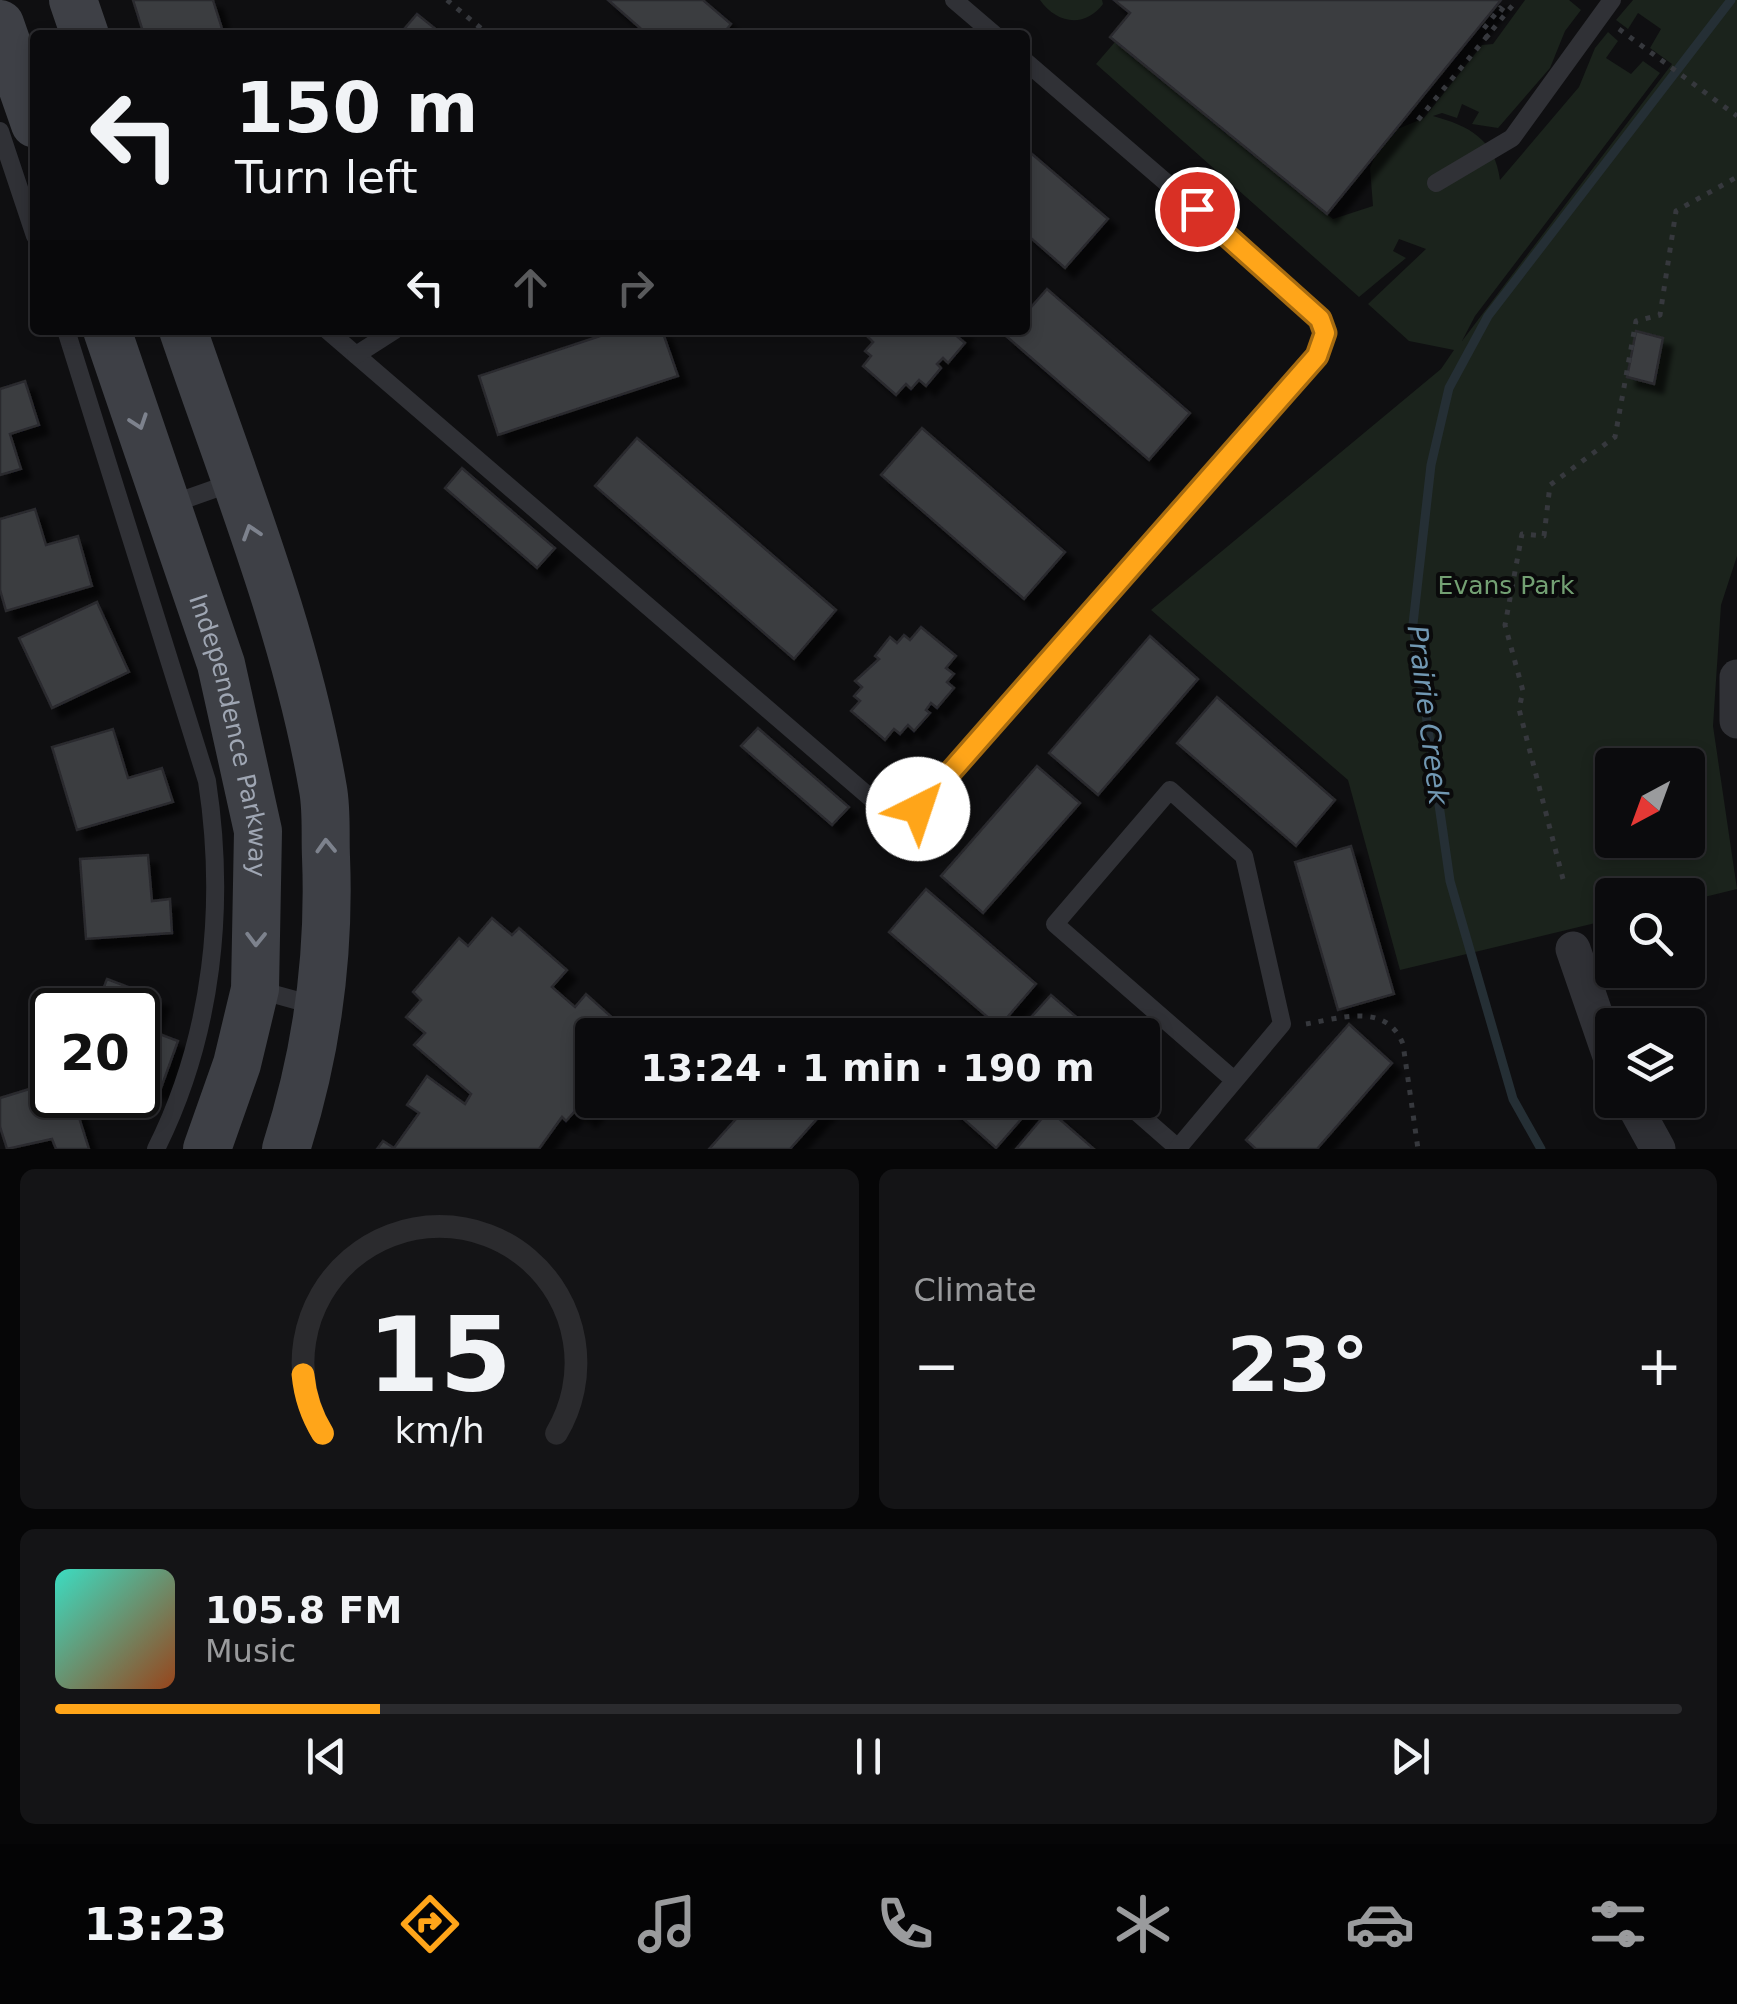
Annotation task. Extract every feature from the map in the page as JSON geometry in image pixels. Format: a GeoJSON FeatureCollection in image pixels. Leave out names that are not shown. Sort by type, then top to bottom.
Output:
{"type":"FeatureCollection","features":[{"type":"Feature","properties":{"kind":"main road"},"geometry":{"type":"LineString","coordinates":[[73,0],[83,30]]}},
{"type":"Feature","properties":{"kind":"main road"},"geometry":{"type":"LineString","coordinates":[[0,24],[30,110]]}},
{"type":"Feature","properties":{"kind":"main road","name":"Independence Parkway"},"geometry":{"type":"LineString","coordinates":[[109,335],[221,664],[258,832],[256,989],[237,1064],[207,1149]]}},
{"type":"Feature","properties":{"kind":"main road"},"geometry":{"type":"LineString","coordinates":[[186,335],[291,654],[324,791],[328,894],[322,1008],[305,1090],[286,1149]]}},
{"type":"Feature","properties":{"kind":"street"},"geometry":{"type":"LineString","coordinates":[[1737,677],[1737,721]]}},
{"type":"Feature","properties":{"kind":"street"},"geometry":{"type":"LineString","coordinates":[[1573,949],[1595,1013]]}},
{"type":"Feature","properties":{"kind":"street"},"geometry":{"type":"LineString","coordinates":[[1640,1118],[1658,1149]]}},
{"type":"Feature","properties":{"kind":"lane"},"geometry":{"type":"LineString","coordinates":[[954,0],[989,30]]}},
{"type":"Feature","properties":{"kind":"lane"},"geometry":{"type":"LineString","coordinates":[[1436,184],[1512,138],[1612,0]]}},
{"type":"Feature","properties":{"kind":"lane"},"geometry":{"type":"LineString","coordinates":[[333,335],[880,806],[905,814],[918,809],[1317,356],[1325,333],[1312,308],[1030,65]]}},
{"type":"Feature","properties":{"kind":"lane"},"geometry":{"type":"LineString","coordinates":[[0,131],[30,221]]}},
{"type":"Feature","properties":{"kind":"lane"},"geometry":{"type":"LineString","coordinates":[[68,335],[206,781],[218,848],[215,947],[196,1037],[156,1149]]}},
{"type":"Feature","properties":{"kind":"lane"},"geometry":{"type":"LineString","coordinates":[[356,355],[385,335]]}},
{"type":"Feature","properties":{"kind":"lane"},"geometry":{"type":"LineString","coordinates":[[168,505],[234,482]]}},
{"type":"Feature","properties":{"kind":"lane"},"geometry":{"type":"LineString","coordinates":[[1144,1118],[1178,1148],[1282,1024],[1244,856],[1170,790],[1055,924],[1234,1080]]}},
{"type":"Feature","properties":{"kind":"lane"},"geometry":{"type":"LineString","coordinates":[[256,989],[322,1008]]}},
{"type":"Feature","properties":{"kind":"path"},"geometry":{"type":"LineString","coordinates":[[448,0],[483,30]]}},
{"type":"Feature","properties":{"kind":"path"},"geometry":{"type":"LineString","coordinates":[[1418,120],[1443,83],[1482,40],[1489,38],[1517,0]]}},
{"type":"Feature","properties":{"kind":"path"},"geometry":{"type":"LineString","coordinates":[[1489,38],[1482,31],[1500,8],[1509,15]]}},
{"type":"Feature","properties":{"kind":"path"},"geometry":{"type":"LineString","coordinates":[[1637,42],[1737,116]]}},
{"type":"Feature","properties":{"kind":"path"},"geometry":{"type":"LineString","coordinates":[[1563,878],[1519,709],[1523,691],[1506,625],[1522,534],[1544,536],[1550,485],[1615,436],[1636,321],[1660,315],[1676,211],[1737,178]]}},
{"type":"Feature","properties":{"kind":"path"},"geometry":{"type":"LineString","coordinates":[[1300,1025],[1372,1016],[1395,1028],[1403,1044],[1418,1149]]}},
{"type":"Feature","properties":{"kind":"green space"},"geometry":{"type":"Polygon","coordinates":[[[1040,0],[1102,0],[1103,4],[1087,17],[1070,20],[1054,14],[1040,0]]]}},
{"type":"Feature","properties":{"kind":"green space","name":"Evans Park"},"geometry":{"type":"Polygon","coordinates":[[[1525,0],[1569,0],[1581,10],[1565,31],[1550,68],[1498,128],[1472,124],[1479,112],[1462,104],[1457,118],[1442,113],[1433,116],[1478,136],[1492,154],[1500,180],[1579,87],[1595,48],[1608,32],[1618,41],[1606,58],[1631,74],[1643,61],[1660,73],[1475,316],[1462,341],[1672,64],[1650,48],[1661,29],[1638,13],[1628,29],[1616,20],[1633,0],[1737,0],[1737,556],[1721,605],[1713,726],[1737,889],[1705,897],[1705,878],[1595,878],[1595,923],[1400,970],[1348,780],[1151,610],[1441,369],[1454,350],[1409,341],[1368,304],[1426,249],[1399,239],[1393,251],[1406,258],[1359,297],[1096,64],[1115,42],[1333,219],[1373,206],[1370,168],[1379,147],[1393,131],[1424,118],[1482,45],[1493,44],[1525,0]]]}},
{"type":"Feature","properties":{"kind":"building"},"geometry":{"type":"Polygon","coordinates":[[[133,0],[213,0],[222,30],[142,30],[133,0]]]}},
{"type":"Feature","properties":{"kind":"building"},"geometry":{"type":"Polygon","coordinates":[[[608,0],[703,0],[731,24],[726,30],[642,30],[608,0]]]}},
{"type":"Feature","properties":{"kind":"building"},"geometry":{"type":"Polygon","coordinates":[[[1114,0],[1501,0],[1327,214],[1110,37],[1130,13],[1114,0]]]}},
{"type":"Feature","properties":{"kind":"building"},"geometry":{"type":"Polygon","coordinates":[[[417,14],[437,30],[403,30],[417,14]]]}},
{"type":"Feature","properties":{"kind":"building"},"geometry":{"type":"Polygon","coordinates":[[[1030,152],[1108,219],[1065,268],[1030,237],[1030,152]]]}},
{"type":"Feature","properties":{"kind":"building"},"geometry":{"type":"Polygon","coordinates":[[[1047,289],[1190,413],[1149,460],[1006,336],[1030,335],[1030,308],[1047,289]]]}},
{"type":"Feature","properties":{"kind":"building"},"geometry":{"type":"Polygon","coordinates":[[[1636,331],[1663,338],[1654,384],[1627,377],[1636,331]]]}},
{"type":"Feature","properties":{"kind":"building"},"geometry":{"type":"Polygon","coordinates":[[[603,335],[664,335],[678,376],[498,435],[479,376],[603,335]]]}},
{"type":"Feature","properties":{"kind":"building"},"geometry":{"type":"Polygon","coordinates":[[[866,335],[960,335],[965,343],[948,363],[943,358],[937,364],[941,368],[926,386],[919,380],[911,389],[906,384],[896,395],[863,366],[871,356],[865,351],[873,342],[866,335]]]}},
{"type":"Feature","properties":{"kind":"building"},"geometry":{"type":"Polygon","coordinates":[[[25,381],[39,425],[10,434],[21,469],[0,475],[0,389],[25,381]]]}},
{"type":"Feature","properties":{"kind":"building"},"geometry":{"type":"Polygon","coordinates":[[[922,428],[1065,552],[1024,599],[881,475],[922,428]]]}},
{"type":"Feature","properties":{"kind":"building"},"geometry":{"type":"Polygon","coordinates":[[[637,438],[836,610],[794,659],[595,486],[637,438]]]}},
{"type":"Feature","properties":{"kind":"building"},"geometry":{"type":"Polygon","coordinates":[[[462,468],[555,548],[537,568],[445,488],[462,468]]]}},
{"type":"Feature","properties":{"kind":"building"},"geometry":{"type":"Polygon","coordinates":[[[35,509],[46,545],[78,536],[92,586],[6,611],[0,590],[0,519],[35,509]]]}},
{"type":"Feature","properties":{"kind":"building"},"geometry":{"type":"Polygon","coordinates":[[[97,602],[129,672],[52,708],[19,638],[97,602]]]}},
{"type":"Feature","properties":{"kind":"building"},"geometry":{"type":"Polygon","coordinates":[[[921,627],[956,656],[946,668],[954,674],[947,682],[954,688],[937,708],[931,703],[926,710],[930,713],[914,731],[908,725],[900,734],[894,729],[885,740],[851,711],[860,701],[854,696],[862,687],[855,681],[879,659],[875,656],[890,637],[897,643],[904,635],[910,640],[921,627]]]}},
{"type":"Feature","properties":{"kind":"building"},"geometry":{"type":"Polygon","coordinates":[[[1150,636],[1198,679],[1098,795],[1049,753],[1150,636]]]}},
{"type":"Feature","properties":{"kind":"building"},"geometry":{"type":"Polygon","coordinates":[[[1217,697],[1335,800],[1296,846],[1177,743],[1217,697]]]}},
{"type":"Feature","properties":{"kind":"building"},"geometry":{"type":"Polygon","coordinates":[[[758,728],[849,807],[832,825],[741,746],[758,728]]]}},
{"type":"Feature","properties":{"kind":"building"},"geometry":{"type":"Polygon","coordinates":[[[113,729],[128,778],[162,768],[173,802],[77,830],[52,747],[113,729]]]}},
{"type":"Feature","properties":{"kind":"building"},"geometry":{"type":"Polygon","coordinates":[[[1037,766],[1080,803],[983,913],[941,876],[1037,766]]]}},
{"type":"Feature","properties":{"kind":"building"},"geometry":{"type":"Polygon","coordinates":[[[1351,846],[1394,994],[1338,1010],[1295,862],[1351,846]]]}},
{"type":"Feature","properties":{"kind":"building"},"geometry":{"type":"Polygon","coordinates":[[[148,855],[152,901],[170,899],[172,933],[86,939],[80,859],[148,855]]]}},
{"type":"Feature","properties":{"kind":"building"},"geometry":{"type":"Polygon","coordinates":[[[926,889],[1036,984],[1007,1018],[989,1018],[889,932],[926,889]]]}},
{"type":"Feature","properties":{"kind":"building"},"geometry":{"type":"Polygon","coordinates":[[[492,918],[512,935],[519,928],[567,970],[552,987],[575,1007],[586,994],[613,1018],[575,1018],[575,1111],[566,1121],[562,1117],[539,1149],[377,1149],[383,1141],[394,1148],[419,1113],[407,1105],[427,1076],[465,1104],[471,1094],[414,1045],[425,1033],[406,1017],[421,1000],[413,992],[459,938],[468,946],[492,918]]]}},
{"type":"Feature","properties":{"kind":"building"},"geometry":{"type":"Polygon","coordinates":[[[107,979],[131,988],[104,988],[107,979]]]}},
{"type":"Feature","properties":{"kind":"building"},"geometry":{"type":"Polygon","coordinates":[[[1051,995],[1078,1018],[1030,1018],[1051,995]]]}},
{"type":"Feature","properties":{"kind":"building"},"geometry":{"type":"Polygon","coordinates":[[[1349,1024],[1392,1063],[1317,1149],[1256,1149],[1246,1140],[1349,1024]]]}},
{"type":"Feature","properties":{"kind":"building"},"geometry":{"type":"Polygon","coordinates":[[[160,1034],[178,1041],[160,1091],[160,1034]]]}},
{"type":"Feature","properties":{"kind":"building"},"geometry":{"type":"Polygon","coordinates":[[[30,1089],[30,1118],[79,1118],[89,1149],[56,1149],[52,1139],[7,1149],[0,1127],[0,1098],[30,1089]]]}},
{"type":"Feature","properties":{"kind":"building"},"geometry":{"type":"Polygon","coordinates":[[[737,1118],[818,1118],[790,1149],[709,1149],[737,1118]]]}},
{"type":"Feature","properties":{"kind":"building"},"geometry":{"type":"Polygon","coordinates":[[[962,1118],[1022,1118],[996,1148],[962,1118]]]}},
{"type":"Feature","properties":{"kind":"building"},"geometry":{"type":"Polygon","coordinates":[[[1042,1118],[1058,1118],[1094,1149],[1016,1149],[1042,1118]]]}},
{"type":"Feature","properties":{"kind":"waterway","name":"Prairie Creek"},"geometry":{"type":"LineString","coordinates":[[1541,1149],[1513,1099],[1450,881],[1413,624],[1431,465],[1449,388],[1488,316],[1731,0]]}},
{"type":"Feature","properties":{"kind":"route"},"geometry":{"type":"LineString","coordinates":[[918,809],[1317,356],[1325,333],[1312,308],[1197,209]]}}]}
